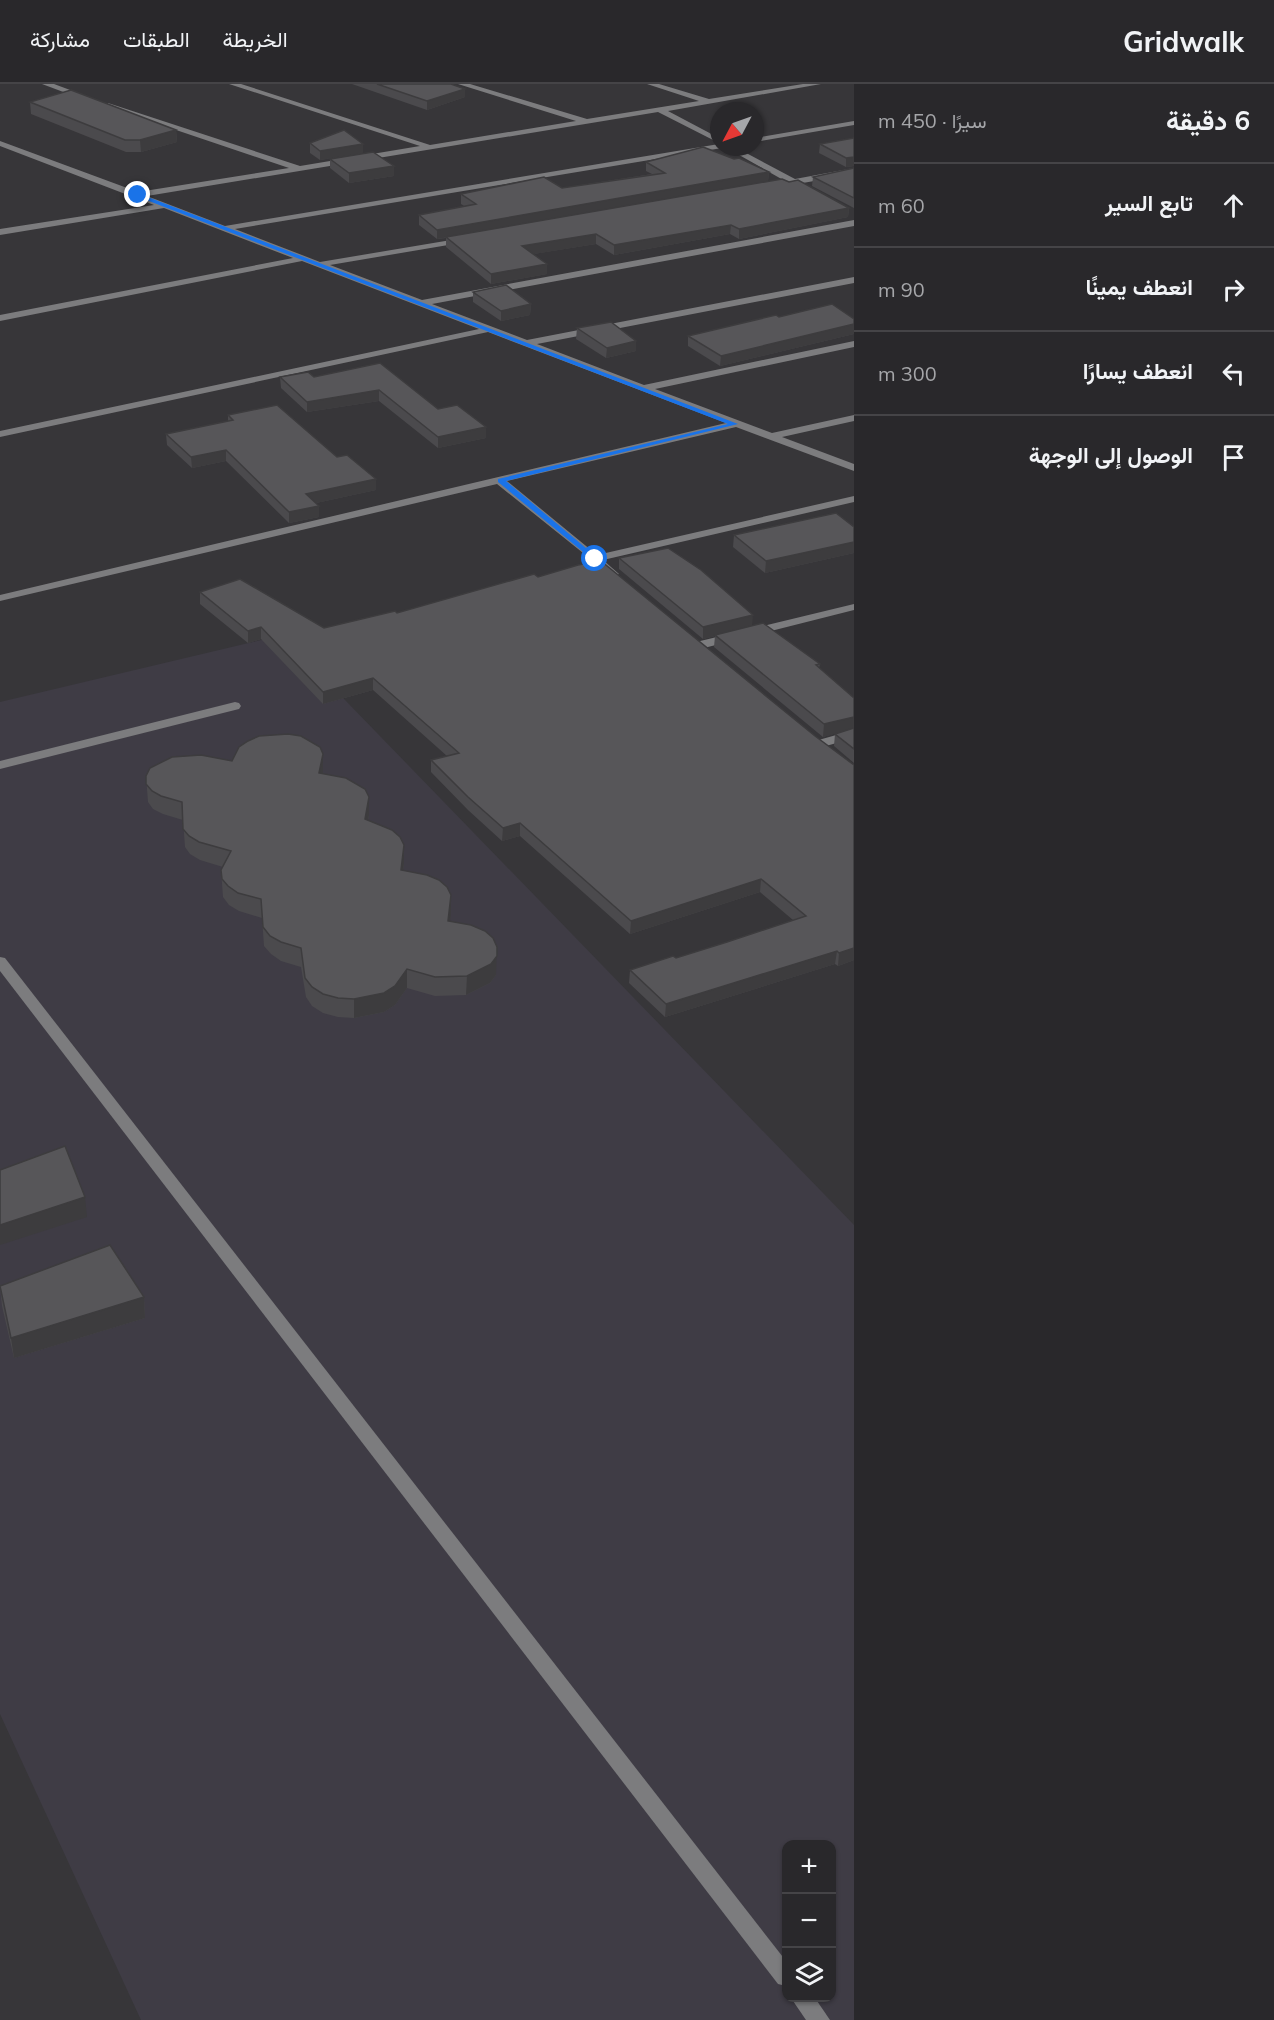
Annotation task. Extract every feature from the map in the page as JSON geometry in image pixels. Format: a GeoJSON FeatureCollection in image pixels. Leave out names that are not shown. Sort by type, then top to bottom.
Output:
{"type":"FeatureCollection","features":[{"type":"Feature","properties":{"kind":"street"},"geometry":{"type":"LineString","coordinates":[[46,84],[90,99]]}},
{"type":"Feature","properties":{"kind":"street"},"geometry":{"type":"LineString","coordinates":[[233,84],[431,147]]}},
{"type":"Feature","properties":{"kind":"street"},"geometry":{"type":"LineString","coordinates":[[462,84],[587,122]]}},
{"type":"Feature","properties":{"kind":"street"},"geometry":{"type":"LineString","coordinates":[[651,84],[710,102]]}},
{"type":"Feature","properties":{"kind":"street"},"geometry":{"type":"LineString","coordinates":[[138,195],[817,84]]}},
{"type":"Feature","properties":{"kind":"street"},"geometry":{"type":"LineString","coordinates":[[101,102],[301,169]]}},
{"type":"Feature","properties":{"kind":"street"},"geometry":{"type":"LineString","coordinates":[[660,110],[710,139]]}},
{"type":"Feature","properties":{"kind":"street"},"geometry":{"type":"LineString","coordinates":[[764,138],[854,123]]}},
{"type":"Feature","properties":{"kind":"street"},"geometry":{"type":"LineString","coordinates":[[0,143],[854,468]]}},
{"type":"Feature","properties":{"kind":"street"},"geometry":{"type":"LineString","coordinates":[[227,228],[710,146]]}},
{"type":"Feature","properties":{"kind":"street"},"geometry":{"type":"LineString","coordinates":[[746,156],[804,187]]}},
{"type":"Feature","properties":{"kind":"street"},"geometry":{"type":"LineString","coordinates":[[771,186],[854,171]]}},
{"type":"Feature","properties":{"kind":"street"},"geometry":{"type":"LineString","coordinates":[[0,232],[165,206]]}},
{"type":"Feature","properties":{"kind":"street"},"geometry":{"type":"LineString","coordinates":[[423,303],[854,223]]}},
{"type":"Feature","properties":{"kind":"street"},"geometry":{"type":"LineString","coordinates":[[322,264],[475,237]]}},
{"type":"Feature","properties":{"kind":"street"},"geometry":{"type":"LineString","coordinates":[[0,318],[305,258]]}},
{"type":"Feature","properties":{"kind":"street"},"geometry":{"type":"LineString","coordinates":[[528,343],[854,280]]}},
{"type":"Feature","properties":{"kind":"street"},"geometry":{"type":"LineString","coordinates":[[0,434],[490,329]]}},
{"type":"Feature","properties":{"kind":"street"},"geometry":{"type":"LineString","coordinates":[[643,388],[854,344]]}},
{"type":"Feature","properties":{"kind":"street"},"geometry":{"type":"LineString","coordinates":[[769,437],[854,418]]}},
{"type":"Feature","properties":{"kind":"street"},"geometry":{"type":"LineString","coordinates":[[0,598],[735,424]]}},
{"type":"Feature","properties":{"kind":"street"},"geometry":{"type":"LineString","coordinates":[[501,481],[621,580]]}},
{"type":"Feature","properties":{"kind":"street"},"geometry":{"type":"LineString","coordinates":[[595,559],[854,499]]}},
{"type":"Feature","properties":{"kind":"street"},"geometry":{"type":"LineString","coordinates":[[700,645],[854,607]]}},
{"type":"Feature","properties":{"kind":"street"},"geometry":{"type":"LineString","coordinates":[[0,765],[235,706]]}},
{"type":"Feature","properties":{"kind":"street"},"geometry":{"type":"LineString","coordinates":[[819,744],[854,734]]}},
{"type":"Feature","properties":{"kind":"street"},"geometry":{"type":"LineString","coordinates":[[0,961],[423,1508],[518,1626],[782,1972]]}},
{"type":"Feature","properties":{"kind":"street"},"geometry":{"type":"LineString","coordinates":[[805,2002],[819,2020]]}},
{"type":"Feature","properties":{"kind":"shaded area"},"geometry":{"type":"Polygon","coordinates":[[[282,635],[854,1225],[854,2020],[141,2020],[0,1714],[0,702],[282,635]]]}},
{"type":"Feature","properties":{"kind":"building"},"geometry":{"type":"Polygon","coordinates":[[[377,84],[451,84],[465,89],[427,101],[377,84]]]}},
{"type":"Feature","properties":{"kind":"building"},"geometry":{"type":"Polygon","coordinates":[[[71,90],[176,130],[140,140],[125,140],[30,102],[71,90]]]}},
{"type":"Feature","properties":{"kind":"building"},"geometry":{"type":"Polygon","coordinates":[[[344,130],[363,144],[320,151],[310,143],[344,130]]]}},
{"type":"Feature","properties":{"kind":"building"},"geometry":{"type":"Polygon","coordinates":[[[854,138],[854,157],[846,158],[820,144],[854,138]]]}},
{"type":"Feature","properties":{"kind":"building"},"geometry":{"type":"Polygon","coordinates":[[[703,147],[710,150],[710,156],[739,158],[769,172],[437,230],[419,215],[476,204],[461,194],[544,177],[562,188],[665,173],[646,162],[703,147]]]}},
{"type":"Feature","properties":{"kind":"building"},"geometry":{"type":"Polygon","coordinates":[[[373,152],[394,166],[349,173],[330,159],[373,152]]]}},
{"type":"Feature","properties":{"kind":"building"},"geometry":{"type":"Polygon","coordinates":[[[854,168],[854,198],[813,177],[854,168]]]}},
{"type":"Feature","properties":{"kind":"building"},"geometry":{"type":"Polygon","coordinates":[[[782,179],[789,182],[798,180],[849,208],[739,229],[731,225],[614,245],[596,234],[522,246],[547,264],[491,274],[446,237],[782,179]]]}},
{"type":"Feature","properties":{"kind":"building"},"geometry":{"type":"Polygon","coordinates":[[[506,285],[531,304],[501,311],[473,292],[506,285]]]}},
{"type":"Feature","properties":{"kind":"building"},"geometry":{"type":"Polygon","coordinates":[[[832,304],[854,319],[854,324],[721,356],[688,336],[776,315],[779,317],[832,304]]]}},
{"type":"Feature","properties":{"kind":"building"},"geometry":{"type":"Polygon","coordinates":[[[611,322],[636,341],[607,348],[577,328],[611,322]]]}},
{"type":"Feature","properties":{"kind":"building"},"geometry":{"type":"Polygon","coordinates":[[[380,363],[438,409],[457,405],[486,427],[438,437],[379,390],[307,402],[280,377],[308,372],[314,377],[380,363]]]}},
{"type":"Feature","properties":{"kind":"building"},"geometry":{"type":"Polygon","coordinates":[[[277,405],[337,457],[347,455],[376,479],[306,494],[319,506],[289,512],[226,450],[191,457],[166,434],[233,420],[228,415],[277,405]]]}},
{"type":"Feature","properties":{"kind":"building"},"geometry":{"type":"Polygon","coordinates":[[[836,513],[854,527],[854,542],[766,561],[734,535],[836,513]]]}},
{"type":"Feature","properties":{"kind":"building"},"geometry":{"type":"Polygon","coordinates":[[[668,548],[701,570],[753,615],[703,627],[619,558],[668,548]]]}},
{"type":"Feature","properties":{"kind":"building"},"geometry":{"type":"Polygon","coordinates":[[[601,561],[815,736],[854,765],[854,948],[839,953],[837,951],[666,1004],[630,970],[673,956],[676,958],[806,916],[761,879],[631,921],[520,823],[503,828],[468,797],[431,760],[459,753],[373,678],[323,692],[261,627],[248,631],[200,592],[240,579],[324,628],[395,611],[397,613],[534,574],[538,577],[601,561]]]}},
{"type":"Feature","properties":{"kind":"building"},"geometry":{"type":"Polygon","coordinates":[[[763,623],[820,664],[816,665],[854,698],[854,717],[824,724],[715,635],[763,623]]]}},
{"type":"Feature","properties":{"kind":"building"},"geometry":{"type":"Polygon","coordinates":[[[854,728],[854,749],[835,734],[854,728]]]}},
{"type":"Feature","properties":{"kind":"building"},"geometry":{"type":"Polygon","coordinates":[[[288,734],[301,736],[320,747],[323,754],[319,773],[346,778],[365,789],[369,797],[365,819],[392,830],[400,837],[404,845],[401,870],[427,875],[439,880],[447,887],[451,895],[448,921],[471,925],[485,931],[493,938],[497,947],[497,956],[491,964],[467,976],[435,977],[407,969],[395,986],[384,993],[354,999],[323,994],[312,987],[305,978],[301,948],[270,936],[263,927],[261,899],[238,893],[222,879],[221,870],[231,851],[199,842],[189,836],[183,829],[182,802],[161,796],[146,784],[146,776],[150,768],[172,757],[201,755],[232,761],[239,747],[248,741],[259,736],[288,734]]]}},
{"type":"Feature","properties":{"kind":"building"},"geometry":{"type":"Polygon","coordinates":[[[65,1146],[85,1197],[0,1225],[0,1170],[65,1146]]]}},
{"type":"Feature","properties":{"kind":"building"},"geometry":{"type":"Polygon","coordinates":[[[110,1245],[144,1297],[11,1338],[0,1286],[110,1245]]]}},
{"type":"Feature","properties":{"kind":"route"},"geometry":{"type":"LineString","coordinates":[[138,195],[735,424],[501,481],[595,559]]}}]}
